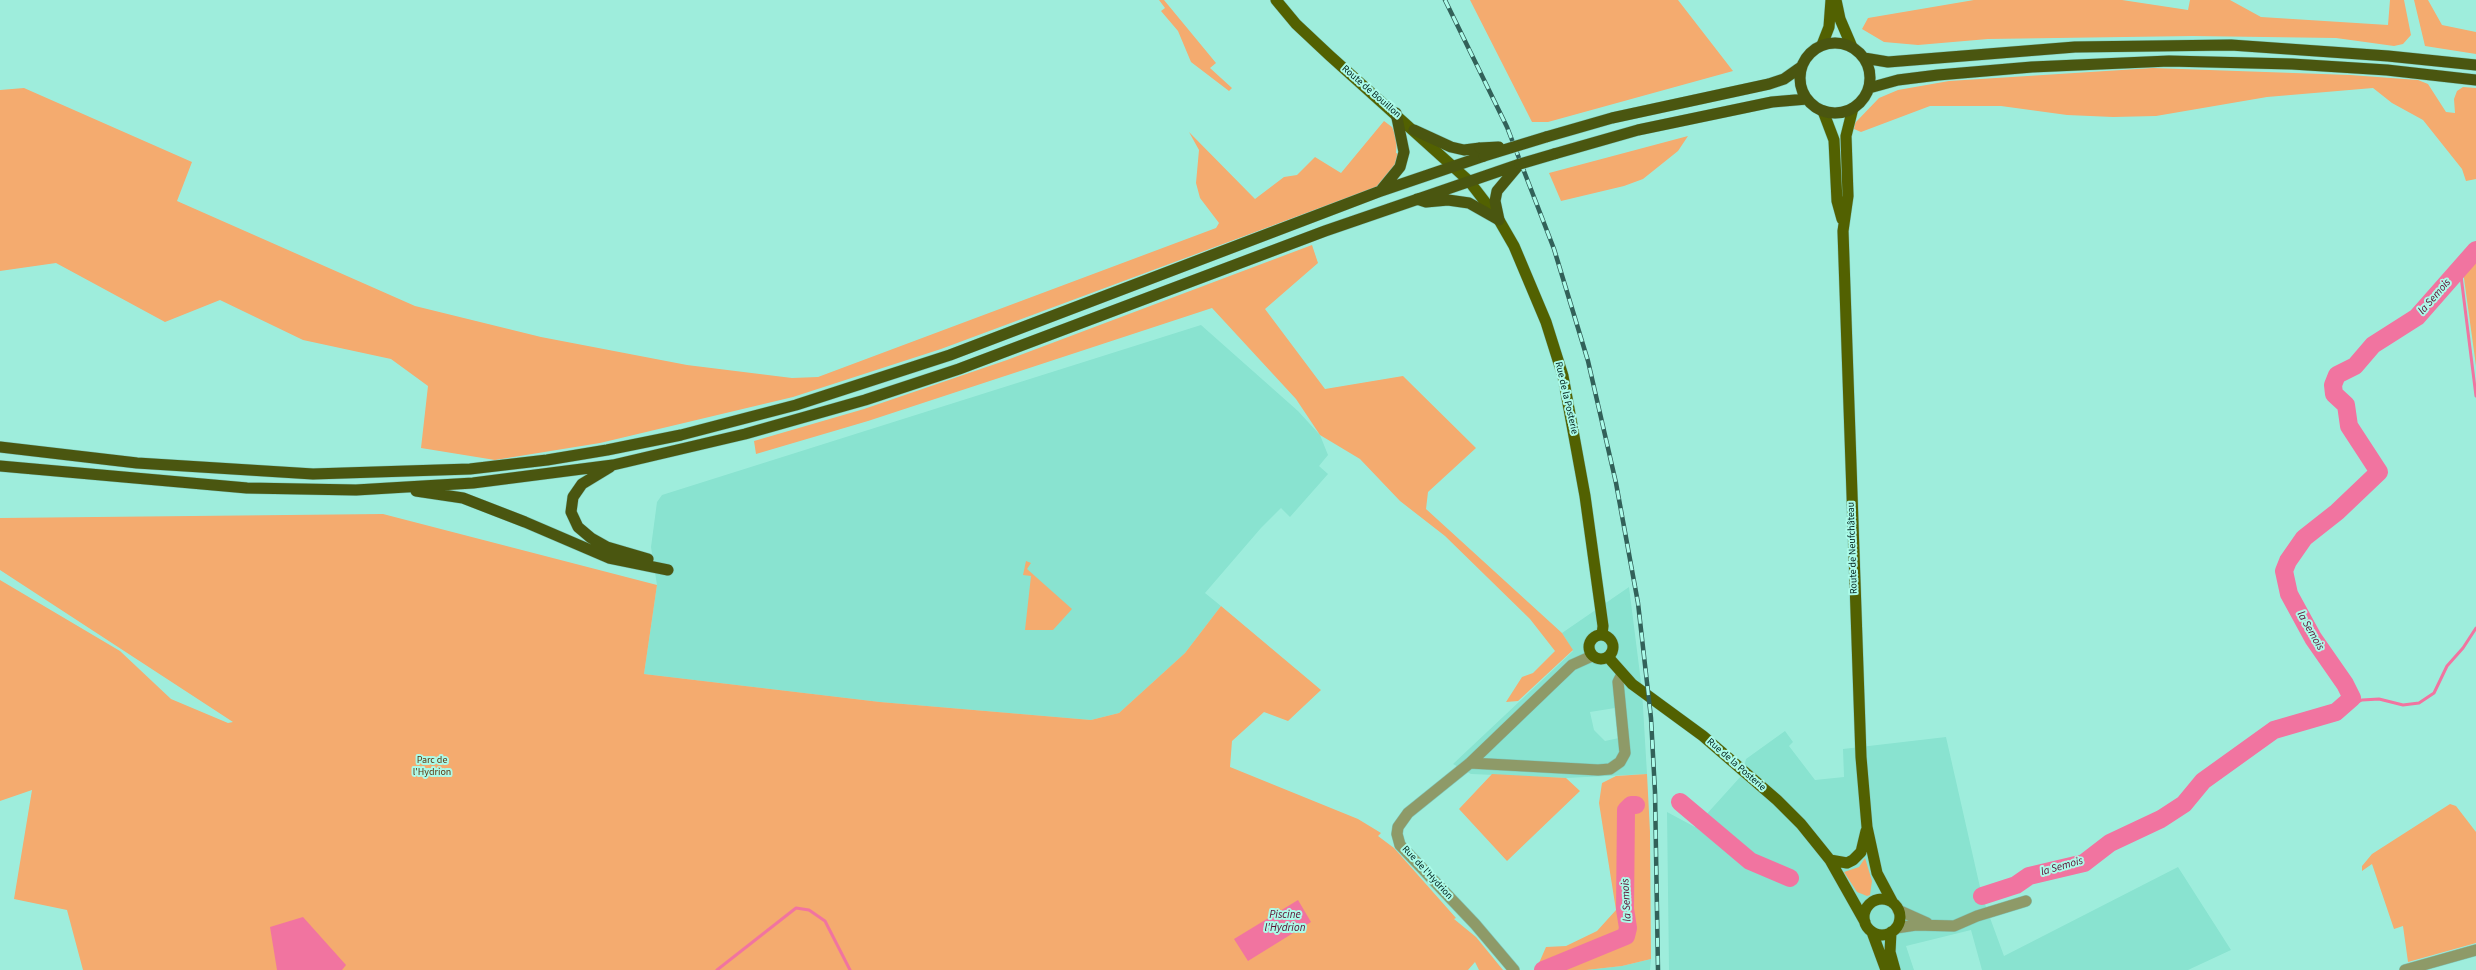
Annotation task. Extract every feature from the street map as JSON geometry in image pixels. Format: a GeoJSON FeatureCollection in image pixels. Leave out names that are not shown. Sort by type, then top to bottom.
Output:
{"type":"FeatureCollection","features":[{"type":"Feature","properties":{"kind":"highway"},"geometry":{"type":"LineString","coordinates":[[0,447],[137,463],[313,474],[470,469],[547,460],[607,450],[680,435],[796,405],[950,355],[1378,192],[1454,166],[1482,152],[1518,145],[1612,118],[1769,84],[1784,79],[1801,67],[1813,50],[1822,45],[1837,42],[1852,47],[1864,58],[1870,72],[1869,88],[1863,99],[1853,108],[1838,112],[1823,111],[1807,99],[1801,84],[1801,67]]}},
{"type":"Feature","properties":{"kind":"highway"},"geometry":{"type":"LineString","coordinates":[[1864,58],[1888,62],[2075,47],[2231,45],[2388,56],[2476,65]]}},
{"type":"Feature","properties":{"kind":"highway"},"geometry":{"type":"LineString","coordinates":[[1869,88],[1898,80],[1938,75],[2032,67],[2169,61],[2292,64],[2394,71],[2476,80]]}},
{"type":"Feature","properties":{"kind":"highway"},"geometry":{"type":"LineString","coordinates":[[0,466],[247,488],[356,490],[406,489],[536,476],[613,465],[745,434],[865,400],[952,372],[1416,199],[1520,164],[1653,127],[1772,102],[1807,99]]}},
{"type":"Feature","properties":{"kind":"highway"},"geometry":{"type":"LineString","coordinates":[[1378,192],[1389,183],[1400,167],[1404,152],[1396,113]]}},
{"type":"Feature","properties":{"kind":"highway"},"geometry":{"type":"LineString","coordinates":[[1414,130],[1452,147],[1482,152]]}},
{"type":"Feature","properties":{"kind":"highway"},"geometry":{"type":"LineString","coordinates":[[1499,220],[1495,201],[1499,186],[1520,164]]}},
{"type":"Feature","properties":{"kind":"highway"},"geometry":{"type":"LineString","coordinates":[[1416,199],[1426,202],[1448,200],[1469,203],[1499,220]]}},
{"type":"Feature","properties":{"kind":"highway"},"geometry":{"type":"LineString","coordinates":[[406,489],[436,496],[462,498],[525,522],[609,558],[668,570],[647,558],[607,548],[591,538],[578,527],[571,512],[573,497],[582,484],[613,465]]}},
{"type":"Feature","properties":{"kind":"main road","name":"Route de Bouillon"},"geometry":{"type":"LineString","coordinates":[[1276,0],[1296,24],[1396,113],[1469,181]]}},
{"type":"Feature","properties":{"kind":"main road"},"geometry":{"type":"LineString","coordinates":[[1822,45],[1829,27],[1831,0]]}},
{"type":"Feature","properties":{"kind":"main road"},"geometry":{"type":"LineString","coordinates":[[1836,0],[1840,19],[1852,47]]}},
{"type":"Feature","properties":{"kind":"main road","name":"Route de Neufchâteau"},"geometry":{"type":"LineString","coordinates":[[1853,108],[1846,136],[1848,196],[1843,222],[1854,614],[1861,756],[1867,828],[1877,873],[1895,907]]}},
{"type":"Feature","properties":{"kind":"main road","name":"Route de Neufchâteau"},"geometry":{"type":"LineString","coordinates":[[1823,111],[1834,140],[1837,201],[1843,222]]}},
{"type":"Feature","properties":{"kind":"main road","name":"Rue de la Posterie"},"geometry":{"type":"LineString","coordinates":[[1469,181],[1499,220],[1526,268],[1563,376],[1579,460],[1603,626],[1602,635]]}},
{"type":"Feature","properties":{"kind":"main road"},"geometry":{"type":"LineString","coordinates":[[1597,635],[1602,635],[1608,637],[1613,644],[1613,652],[1608,657],[1599,660],[1592,656],[1588,648],[1590,642],[1597,635]]}},
{"type":"Feature","properties":{"kind":"main road","name":"Rue de la Posterie"},"geometry":{"type":"LineString","coordinates":[[1608,657],[1622,674],[1703,736],[1777,800],[1800,824],[1830,860],[1865,922]]}},
{"type":"Feature","properties":{"kind":"main road"},"geometry":{"type":"LineString","coordinates":[[1830,860],[1847,863],[1858,857],[1867,828]]}},
{"type":"Feature","properties":{"kind":"main road","name":"Route de Neufchâteau"},"geometry":{"type":"LineString","coordinates":[[1872,902],[1877,873]]}},
{"type":"Feature","properties":{"kind":"main road","name":"Rue de la Posterie"},"geometry":{"type":"LineString","coordinates":[[1847,888],[1872,902]]}},
{"type":"Feature","properties":{"kind":"main road"},"geometry":{"type":"LineString","coordinates":[[1886,970],[1872,932],[1865,922],[1865,910],[1872,902],[1885,900],[1895,907],[1900,916],[1893,930],[1890,952],[1895,970]]}},
{"type":"Feature","properties":{"kind":"main road"},"geometry":{"type":"LineString","coordinates":[[1872,932],[1885,935],[1893,930]]}},
{"type":"Feature","properties":{"kind":"street","name":"Rue de l'Hydrion"},"geometry":{"type":"LineString","coordinates":[[1514,970],[1475,924],[1400,846],[1397,834],[1398,827],[1408,813],[1470,763],[1572,665],[1592,656]]}},
{"type":"Feature","properties":{"kind":"street"},"geometry":{"type":"LineString","coordinates":[[1470,763],[1598,770],[1610,769],[1620,762],[1625,753],[1618,682],[1622,674]]}},
{"type":"Feature","properties":{"kind":"street"},"geometry":{"type":"LineString","coordinates":[[1893,930],[1916,925],[1954,926],[1977,916],[2026,901]]}},
{"type":"Feature","properties":{"kind":"street"},"geometry":{"type":"LineString","coordinates":[[1895,907],[1937,926]]}},
{"type":"Feature","properties":{"kind":"street"},"geometry":{"type":"LineString","coordinates":[[2405,970],[2476,950]]}},
{"type":"Feature","properties":{"kind":"shaded area"},"geometry":{"type":"Polygon","coordinates":[[[1201,325],[1298,411],[1320,435],[1328,455],[1319,466],[1328,474],[1290,517],[1281,508],[1261,528],[1205,593],[1221,606],[1185,653],[1119,713],[1091,720],[880,702],[644,674],[657,585],[651,547],[657,502],[662,495],[1201,325]]]}},
{"type":"Feature","properties":{"kind":"shaded area"},"geometry":{"type":"Polygon","coordinates":[[[1629,587],[1642,690],[1647,774],[1566,778],[1471,774],[1453,764],[1573,651],[1562,633],[1629,587]],[[1615,708],[1590,712],[1594,730],[1605,741],[1619,738],[1615,708]]]}},
{"type":"Feature","properties":{"kind":"shaded area"},"geometry":{"type":"Polygon","coordinates":[[[1785,731],[1793,742],[1789,746],[1815,780],[1844,777],[1843,749],[1946,737],[1982,896],[2004,956],[2178,867],[2231,950],[2188,970],[1982,970],[1971,930],[1906,946],[1914,970],[1669,970],[1667,812],[1695,827],[1742,775],[1746,759],[1785,731]]]}},
{"type":"Feature","properties":{"kind":"shaded area"},"geometry":{"type":"Polygon","coordinates":[[[1651,959],[1650,970],[1586,970],[1622,966],[1651,959]]]}},
{"type":"Feature","properties":{"kind":"green space"},"geometry":{"type":"Polygon","coordinates":[[[1159,0],[1164,0],[1216,63],[1210,68],[1232,88],[1229,91],[1191,62],[1178,31],[1161,11],[1165,8],[1159,0]]]}},
{"type":"Feature","properties":{"kind":"green space"},"geometry":{"type":"Polygon","coordinates":[[[1470,0],[1678,0],[1733,71],[1548,122],[1532,122],[1470,0]]]}},
{"type":"Feature","properties":{"kind":"green space"},"geometry":{"type":"Polygon","coordinates":[[[1974,0],[2122,0],[2188,10],[2190,0],[2230,0],[2261,17],[2388,25],[2390,0],[2404,0],[2411,35],[2403,44],[2394,46],[2336,38],[2193,36],[1988,39],[1918,45],[1884,42],[1862,29],[1868,18],[1974,0]]]}},
{"type":"Feature","properties":{"kind":"green space"},"geometry":{"type":"Polygon","coordinates":[[[2414,0],[2428,0],[2442,25],[2476,32],[2476,54],[2425,46],[2414,0]]]}},
{"type":"Feature","properties":{"kind":"green space"},"geometry":{"type":"Polygon","coordinates":[[[2153,68],[2350,75],[2418,80],[2428,84],[2446,112],[2455,113],[2454,99],[2457,91],[2463,87],[2476,88],[2476,179],[2466,181],[2462,169],[2423,120],[2392,103],[2373,88],[2267,97],[2156,116],[2113,117],[2067,115],[2001,106],[1930,106],[1861,132],[1854,129],[1855,123],[1879,98],[1898,90],[1949,81],[2153,68]]]}},
{"type":"Feature","properties":{"kind":"green space"},"geometry":{"type":"Polygon","coordinates":[[[24,88],[192,162],[177,201],[415,306],[541,337],[687,365],[792,378],[818,377],[1216,228],[1219,223],[1200,198],[1196,183],[1199,150],[1189,132],[1255,199],[1284,177],[1297,175],[1315,157],[1341,173],[1384,121],[1392,127],[1397,139],[1396,153],[1399,154],[1396,165],[1376,187],[941,349],[793,397],[600,443],[495,460],[421,448],[428,386],[391,359],[303,340],[220,300],[165,322],[56,263],[0,271],[0,90],[24,88]]]}},
{"type":"Feature","properties":{"kind":"green space"},"geometry":{"type":"Polygon","coordinates":[[[1688,136],[1678,151],[1643,179],[1624,186],[1561,201],[1549,173],[1688,136]]]}},
{"type":"Feature","properties":{"kind":"green space"},"geometry":{"type":"Polygon","coordinates":[[[1312,245],[1318,263],[1265,309],[1325,389],[1403,376],[1476,448],[1428,492],[1426,509],[1562,633],[1573,650],[1518,701],[1506,702],[1522,677],[1533,673],[1555,651],[1530,619],[1445,536],[1400,501],[1360,459],[1320,435],[1296,399],[1212,308],[868,421],[756,454],[754,441],[864,409],[1007,360],[1312,245]]]}},
{"type":"Feature","properties":{"kind":"green space"},"geometry":{"type":"Polygon","coordinates":[[[2476,257],[2476,366],[2463,271],[2476,257]]]}},
{"type":"Feature","properties":{"kind":"green space","name":"Parc de l'Hydrion"},"geometry":{"type":"Polygon","coordinates":[[[383,514],[657,585],[644,674],[880,702],[1091,720],[1119,713],[1185,653],[1221,606],[1321,690],[1288,721],[1264,712],[1232,741],[1230,767],[1358,819],[1381,833],[1378,836],[1394,848],[1456,918],[1454,919],[1476,937],[1503,970],[1479,970],[1475,962],[1468,970],[83,970],[67,910],[14,899],[32,790],[0,801],[0,580],[120,651],[171,699],[228,723],[233,722],[0,570],[0,518],[383,514]]]}},
{"type":"Feature","properties":{"kind":"green space"},"geometry":{"type":"Polygon","coordinates":[[[1026,561],[1031,563],[1027,569],[1072,609],[1053,630],[1025,630],[1031,576],[1023,575],[1026,561]]]}},
{"type":"Feature","properties":{"kind":"green space"},"geometry":{"type":"Polygon","coordinates":[[[1492,774],[1566,778],[1580,791],[1507,861],[1459,809],[1492,774]]]}},
{"type":"Feature","properties":{"kind":"green space"},"geometry":{"type":"Polygon","coordinates":[[[1647,774],[1650,832],[1651,959],[1622,966],[1586,970],[1536,970],[1546,947],[1566,946],[1597,931],[1616,910],[1599,803],[1602,783],[1616,776],[1647,774]]]}},
{"type":"Feature","properties":{"kind":"green space"},"geometry":{"type":"Polygon","coordinates":[[[2450,804],[2456,806],[2476,832],[2476,943],[2408,962],[2403,926],[2394,929],[2372,864],[2362,871],[2362,866],[2372,854],[2450,804]]]}},
{"type":"Feature","properties":{"kind":"green space"},"geometry":{"type":"Polygon","coordinates":[[[1865,858],[1872,881],[1870,895],[1867,896],[1857,892],[1844,872],[1859,867],[1865,858]]]}},
{"type":"Feature","properties":{"kind":"water","name":"Piscine l'Hydrion"},"geometry":{"type":"Polygon","coordinates":[[[1298,900],[1311,922],[1248,961],[1234,939],[1298,900]]]}},
{"type":"Feature","properties":{"kind":"water"},"geometry":{"type":"Polygon","coordinates":[[[303,917],[346,965],[342,970],[277,970],[270,927],[303,917]]]}},
{"type":"Feature","properties":{"kind":"waterway","name":"la Semois"},"geometry":{"type":"LineString","coordinates":[[1982,896],[2016,885],[2029,876],[2084,863],[2110,843],[2161,819],[2184,804],[2203,781],[2274,730],[2336,712],[2352,698],[2345,684],[2313,638],[2289,594],[2284,571],[2288,561],[2304,538],[2337,512],[2379,472],[2349,426],[2346,405],[2334,394],[2333,385],[2337,375],[2355,366],[2373,345],[2417,317],[2476,250]]}},
{"type":"Feature","properties":{"kind":"waterway"},"geometry":{"type":"LineString","coordinates":[[2460,268],[2476,396]]}},
{"type":"Feature","properties":{"kind":"waterway"},"geometry":{"type":"LineString","coordinates":[[2336,712],[2362,700],[2379,699],[2403,705],[2419,703],[2434,693],[2447,666],[2463,648],[2476,628]]}},
{"type":"Feature","properties":{"kind":"waterway","name":"la Semois"},"geometry":{"type":"LineString","coordinates":[[1680,802],[1750,861],[1790,878]]}},
{"type":"Feature","properties":{"kind":"waterway","name":"la Semois"},"geometry":{"type":"LineString","coordinates":[[1543,970],[1626,936],[1628,928],[1625,909],[1626,810],[1631,805],[1636,805]]}},
{"type":"Feature","properties":{"kind":"waterway"},"geometry":{"type":"LineString","coordinates":[[717,970],[796,908],[809,910],[825,921],[850,970]]}},
{"type":"Feature","properties":{"kind":"railway"},"geometry":{"type":"LineString","coordinates":[[1445,0],[1507,127],[1554,249],[1588,361],[1616,483],[1638,603],[1651,718],[1655,792],[1658,970]]}}]}
